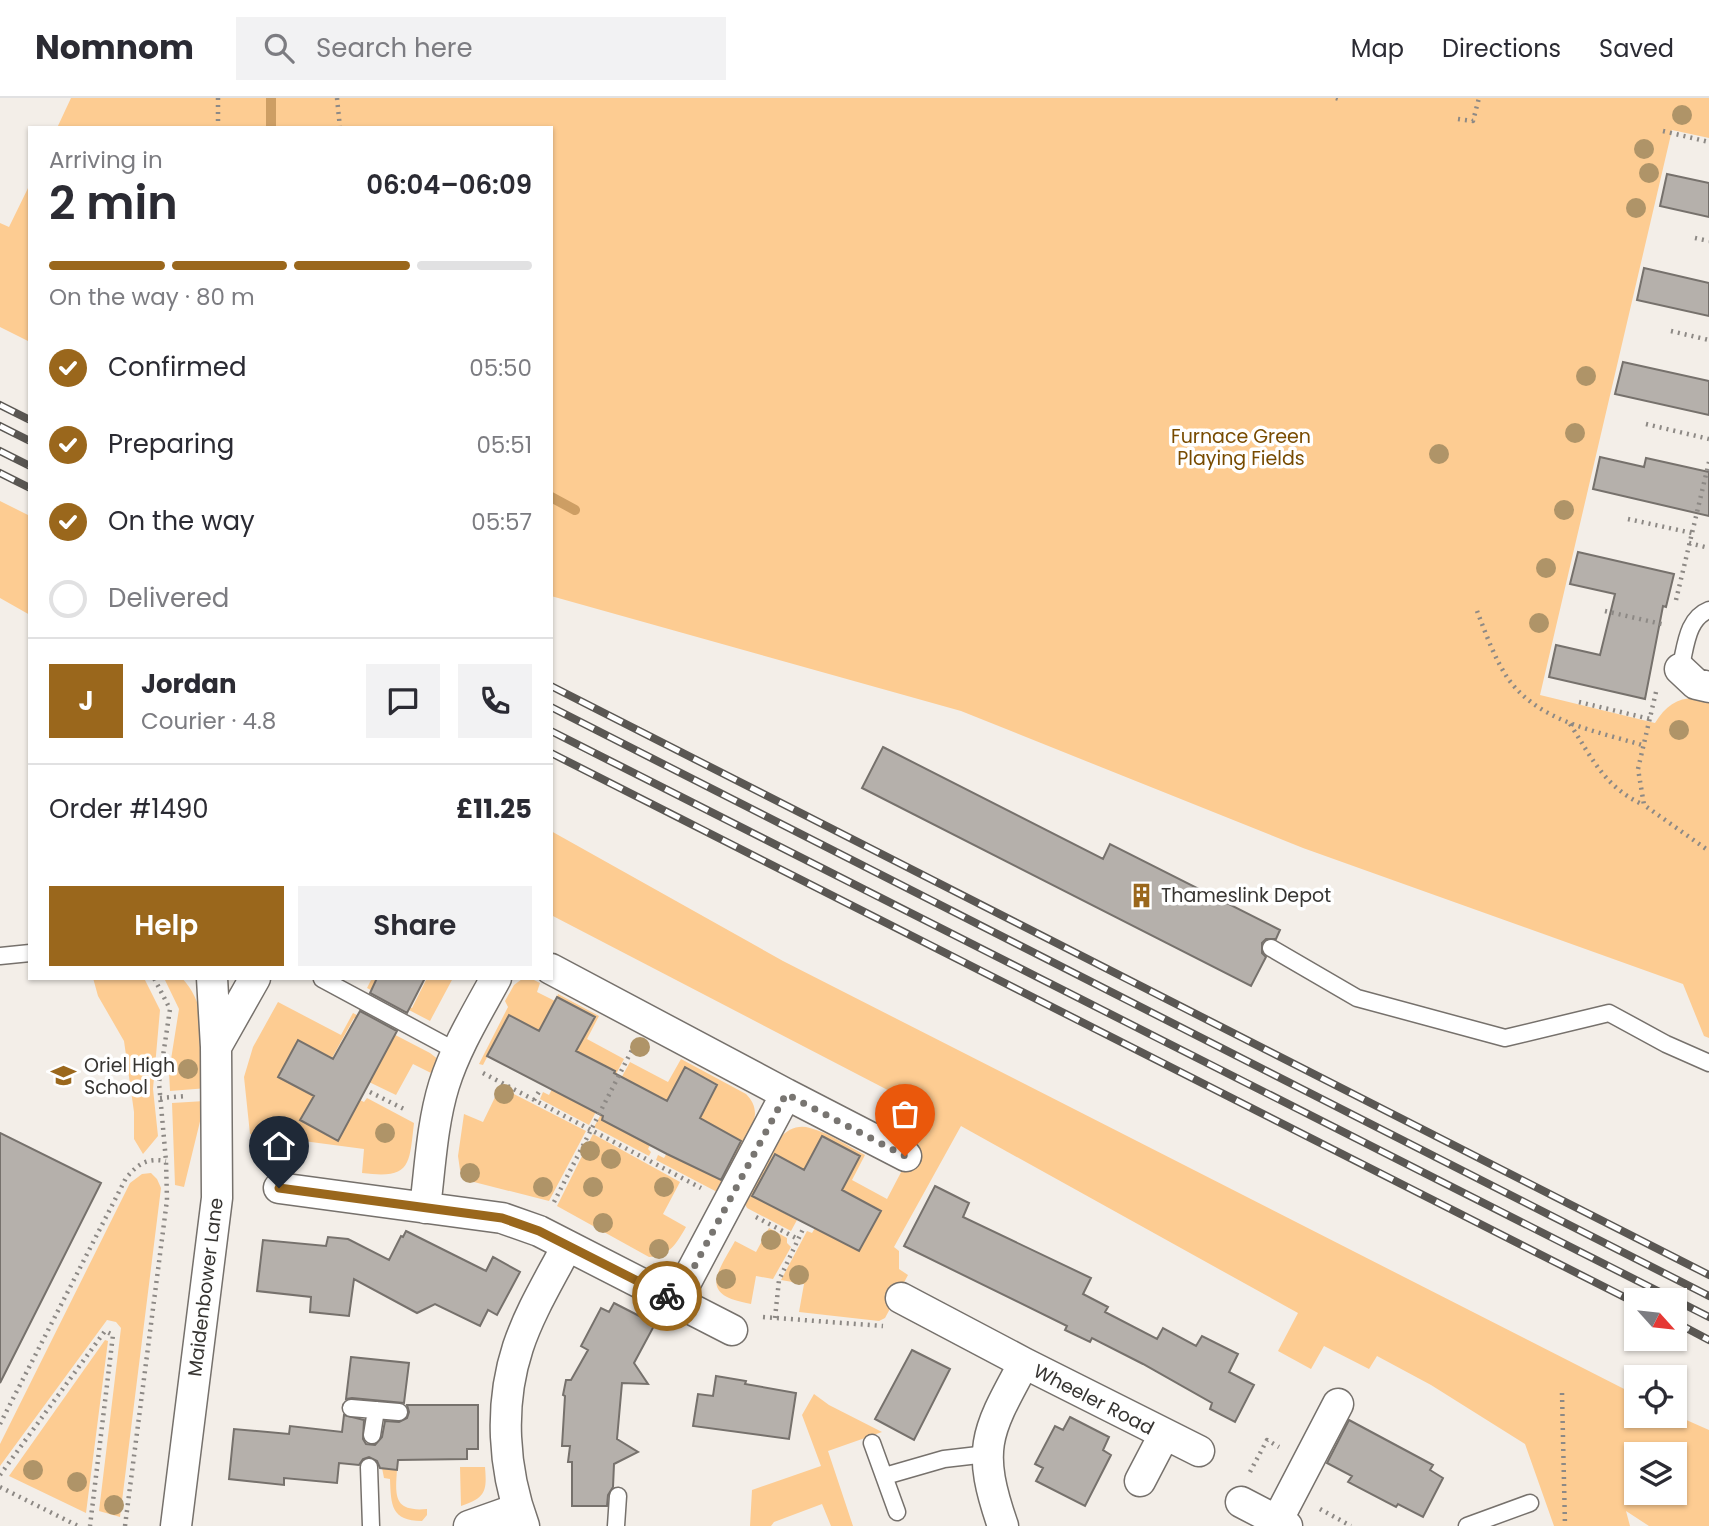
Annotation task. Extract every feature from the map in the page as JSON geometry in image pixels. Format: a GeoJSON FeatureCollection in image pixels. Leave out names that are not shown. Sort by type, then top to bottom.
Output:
{"type":"FeatureCollection","features":[{"type":"Feature","properties":{"kind":"street"},"geometry":{"type":"LineString","coordinates":[[1681,669],[1696,684],[1709,687]]}},
{"type":"Feature","properties":{"kind":"street"},"geometry":{"type":"LineString","coordinates":[[553,970],[905,1156]]}},
{"type":"Feature","properties":{"kind":"street","name":"Maidenbower Lane"},"geometry":{"type":"LineString","coordinates":[[176,1526],[217,1198],[216,1047],[212,980]]}},
{"type":"Feature","properties":{"kind":"street","name":"Maidenbower Lane"},"geometry":{"type":"LineString","coordinates":[[216,1047],[254,980]]}},
{"type":"Feature","properties":{"kind":"street"},"geometry":{"type":"LineString","coordinates":[[425,1208],[443,1087],[454,1057],[495,980]]}},
{"type":"Feature","properties":{"kind":"street"},"geometry":{"type":"LineString","coordinates":[[676,1301],[786,1094]]}},
{"type":"Feature","properties":{"kind":"street"},"geometry":{"type":"LineString","coordinates":[[279,1188],[502,1218],[539,1231],[732,1330]]}},
{"type":"Feature","properties":{"kind":"street"},"geometry":{"type":"LineString","coordinates":[[469,1526],[521,1517],[505,1443],[510,1379],[532,1312],[567,1246]]}},
{"type":"Feature","properties":{"kind":"street","name":"Wheeler Road"},"geometry":{"type":"LineString","coordinates":[[901,1298],[1199,1451]]}},
{"type":"Feature","properties":{"kind":"street","name":"Wheeler Road"},"geometry":{"type":"LineString","coordinates":[[1003,1526],[988,1474],[987,1454],[990,1431],[997,1412],[1024,1363]]}},
{"type":"Feature","properties":{"kind":"street"},"geometry":{"type":"LineString","coordinates":[[1241,1502],[1282,1524],[1338,1404]]}},
{"type":"Feature","properties":{"kind":"street","name":"Wheeler Road"},"geometry":{"type":"LineString","coordinates":[[1140,1480],[1164,1435]]}},
{"type":"Feature","properties":{"kind":"lane"},"geometry":{"type":"LineString","coordinates":[[1681,669],[1691,626],[1700,614],[1709,610]]}},
{"type":"Feature","properties":{"kind":"lane"},"geometry":{"type":"LineString","coordinates":[[1271,948],[1357,998],[1505,1038],[1609,1013],[1666,1044],[1709,1063]]}},
{"type":"Feature","properties":{"kind":"lane"},"geometry":{"type":"LineString","coordinates":[[0,956],[28,953]]}},
{"type":"Feature","properties":{"kind":"lane"},"geometry":{"type":"LineString","coordinates":[[324,980],[454,1057]]}},
{"type":"Feature","properties":{"kind":"lane"},"geometry":{"type":"LineString","coordinates":[[351,1408],[399,1412]]}},
{"type":"Feature","properties":{"kind":"lane"},"geometry":{"type":"LineString","coordinates":[[373,1435],[376,1410]]}},
{"type":"Feature","properties":{"kind":"lane"},"geometry":{"type":"LineString","coordinates":[[872,1443],[897,1512]]}},
{"type":"Feature","properties":{"kind":"lane"},"geometry":{"type":"LineString","coordinates":[[885,1476],[944,1460],[987,1454]]}},
{"type":"Feature","properties":{"kind":"lane"},"geometry":{"type":"LineString","coordinates":[[369,1466],[371,1526]]}},
{"type":"Feature","properties":{"kind":"lane"},"geometry":{"type":"LineString","coordinates":[[616,1526],[618,1496]]}},
{"type":"Feature","properties":{"kind":"lane"},"geometry":{"type":"LineString","coordinates":[[1467,1526],[1530,1503]]}},
{"type":"Feature","properties":{"kind":"path"},"geometry":{"type":"LineString","coordinates":[[218,98],[218,126]]}},
{"type":"Feature","properties":{"kind":"path"},"geometry":{"type":"LineString","coordinates":[[337,98],[340,126]]}},
{"type":"Feature","properties":{"kind":"path"},"geometry":{"type":"LineString","coordinates":[[1458,119],[1473,121],[1479,98]]}},
{"type":"Feature","properties":{"kind":"path"},"geometry":{"type":"LineString","coordinates":[[1664,131],[1709,142]]}},
{"type":"Feature","properties":{"kind":"path"},"geometry":{"type":"LineString","coordinates":[[1695,238],[1709,241]]}},
{"type":"Feature","properties":{"kind":"path"},"geometry":{"type":"LineString","coordinates":[[1671,331],[1709,340]]}},
{"type":"Feature","properties":{"kind":"path"},"geometry":{"type":"LineString","coordinates":[[1646,424],[1709,439]]}},
{"type":"Feature","properties":{"kind":"path"},"geometry":{"type":"LineString","coordinates":[[1675,603],[1709,462]]}},
{"type":"Feature","properties":{"kind":"path"},"geometry":{"type":"LineString","coordinates":[[1628,519],[1692,533]]}},
{"type":"Feature","properties":{"kind":"path"},"geometry":{"type":"LineString","coordinates":[[1689,543],[1709,548]]}},
{"type":"Feature","properties":{"kind":"path"},"geometry":{"type":"LineString","coordinates":[[1477,611],[1492,649],[1509,680],[1546,712],[1570,723],[1642,745]]}},
{"type":"Feature","properties":{"kind":"path"},"geometry":{"type":"LineString","coordinates":[[1605,611],[1670,626],[1673,614]]}},
{"type":"Feature","properties":{"kind":"path"},"geometry":{"type":"LineString","coordinates":[[1644,805],[1638,769],[1662,665],[1681,669]]}},
{"type":"Feature","properties":{"kind":"path"},"geometry":{"type":"LineString","coordinates":[[1579,702],[1650,719]]}},
{"type":"Feature","properties":{"kind":"path"},"geometry":{"type":"LineString","coordinates":[[1570,723],[1604,778],[1626,797],[1644,805],[1709,850]]}},
{"type":"Feature","properties":{"kind":"path"},"geometry":{"type":"LineString","coordinates":[[125,1526],[167,1200],[159,1083],[170,1009],[156,980]]}},
{"type":"Feature","properties":{"kind":"path"},"geometry":{"type":"LineString","coordinates":[[539,1231],[648,1020]]}},
{"type":"Feature","properties":{"kind":"path"},"geometry":{"type":"LineString","coordinates":[[454,1057],[798,1239]]}},
{"type":"Feature","properties":{"kind":"path"},"geometry":{"type":"LineString","coordinates":[[534,1100],[540,1090]]}},
{"type":"Feature","properties":{"kind":"path"},"geometry":{"type":"LineString","coordinates":[[650,1161],[655,1153]]}},
{"type":"Feature","properties":{"kind":"path"},"geometry":{"type":"LineString","coordinates":[[0,1424],[126,1178],[137,1165],[150,1159],[166,1161]]}},
{"type":"Feature","properties":{"kind":"path"},"geometry":{"type":"LineString","coordinates":[[775,1318],[779,1280],[803,1229]]}},
{"type":"Feature","properties":{"kind":"path"},"geometry":{"type":"LineString","coordinates":[[732,1330],[740,1316],[888,1326],[901,1298]]}},
{"type":"Feature","properties":{"kind":"path"},"geometry":{"type":"LineString","coordinates":[[0,1475],[105,1331],[113,1335],[90,1526]]}},
{"type":"Feature","properties":{"kind":"path"},"geometry":{"type":"LineString","coordinates":[[1562,1393],[1566,1526]]}},
{"type":"Feature","properties":{"kind":"path"},"geometry":{"type":"LineString","coordinates":[[0,1487],[78,1526]]}},
{"type":"Feature","properties":{"kind":"green space","name":"Furnace Green Playing Fields"},"geometry":{"type":"Polygon","coordinates":[[[71,98],[1709,98],[1709,138],[1672,130],[1540,695],[1655,723],[1665,710],[1678,701],[1692,698],[1709,700],[1709,1038],[1704,1036],[1683,984],[1303,848],[961,711],[553,597],[553,126],[58,126],[71,98]]]}},
{"type":"Feature","properties":{"kind":"green space"},"geometry":{"type":"Polygon","coordinates":[[[28,188],[28,341],[0,327],[0,223],[9,227],[28,188]]]}},
{"type":"Feature","properties":{"kind":"green space"},"geometry":{"type":"Polygon","coordinates":[[[0,501],[28,515],[28,614],[0,598],[0,501]]]}},
{"type":"Feature","properties":{"kind":"green space"},"geometry":{"type":"Polygon","coordinates":[[[553,832],[783,961],[1624,1389],[1624,1428],[1687,1428],[1687,1420],[1709,1430],[1709,1526],[1649,1526],[1626,1511],[1630,1526],[1554,1526],[1525,1444],[1431,1385],[1377,1356],[1369,1369],[1324,1346],[1311,1369],[1278,1351],[1298,1313],[961,1126],[894,1247],[899,1251],[899,1269],[908,1275],[885,1318],[879,1321],[799,1312],[804,1284],[781,1280],[807,1231],[812,1233],[815,1228],[859,1251],[881,1211],[842,1190],[860,1156],[822,1136],[804,1170],[774,1154],[752,1196],[797,1220],[791,1231],[747,1208],[745,1199],[762,1163],[778,1140],[798,1127],[810,1128],[838,1140],[865,1155],[852,1180],[887,1199],[932,1113],[553,916],[553,832]]]}},
{"type":"Feature","properties":{"kind":"green space"},"geometry":{"type":"Polygon","coordinates":[[[94,980],[145,980],[160,1010],[153,1089],[158,1136],[143,1154],[134,1139],[134,1112],[124,1041],[98,996],[94,980]]]}},
{"type":"Feature","properties":{"kind":"green space"},"geometry":{"type":"Polygon","coordinates":[[[165,980],[184,980],[197,1002],[206,1044],[208,1088],[170,1091],[169,1072],[179,1009],[165,980]]]}},
{"type":"Feature","properties":{"kind":"green space"},"geometry":{"type":"Polygon","coordinates":[[[371,980],[376,980],[373,988],[412,1008],[426,980],[452,980],[430,1021],[367,988],[371,980]]]}},
{"type":"Feature","properties":{"kind":"green space"},"geometry":{"type":"Polygon","coordinates":[[[521,980],[534,980],[540,983],[537,992],[555,1001],[539,1031],[509,1015],[483,1065],[479,1064],[508,1007],[505,1001],[514,985],[521,980]]]}},
{"type":"Feature","properties":{"kind":"green space"},"geometry":{"type":"Polygon","coordinates":[[[558,994],[599,1016],[587,1039],[624,1059],[589,1125],[540,1099],[543,1092],[549,1095],[552,1089],[594,1111],[615,1072],[576,1051],[594,1017],[557,997],[558,994]]]}},
{"type":"Feature","properties":{"kind":"green space"},"geometry":{"type":"Polygon","coordinates":[[[278,1002],[341,1035],[353,1013],[439,1060],[437,1076],[413,1064],[396,1095],[369,1082],[392,1038],[354,1018],[332,1058],[298,1040],[278,1077],[314,1096],[300,1120],[338,1141],[360,1100],[364,1102],[367,1098],[414,1123],[411,1150],[399,1171],[390,1174],[362,1173],[364,1149],[250,1134],[244,1077],[253,1047],[278,1002]]]}},
{"type":"Feature","properties":{"kind":"green space"},"geometry":{"type":"Polygon","coordinates":[[[681,1059],[746,1094],[754,1108],[750,1133],[719,1193],[656,1160],[658,1155],[664,1158],[667,1153],[709,1174],[730,1135],[700,1118],[717,1084],[685,1067],[667,1101],[624,1078],[602,1119],[650,1145],[649,1156],[594,1127],[630,1062],[668,1082],[681,1059]]]}},
{"type":"Feature","properties":{"kind":"green space"},"geometry":{"type":"Polygon","coordinates":[[[500,1087],[586,1131],[549,1201],[470,1181],[460,1170],[458,1156],[464,1114],[483,1122],[500,1087]]]}},
{"type":"Feature","properties":{"kind":"green space"},"geometry":{"type":"Polygon","coordinates":[[[205,1101],[184,1187],[175,1185],[172,1103],[205,1101]]]}},
{"type":"Feature","properties":{"kind":"green space"},"geometry":{"type":"Polygon","coordinates":[[[593,1134],[680,1182],[663,1214],[686,1227],[667,1252],[649,1257],[557,1206],[593,1134]]]}},
{"type":"Feature","properties":{"kind":"green space"},"geometry":{"type":"Polygon","coordinates":[[[151,1173],[161,1188],[120,1517],[99,1511],[121,1328],[116,1322],[107,1320],[0,1466],[0,1444],[130,1183],[142,1174],[151,1173]]]}},
{"type":"Feature","properties":{"kind":"green space"},"geometry":{"type":"Polygon","coordinates":[[[769,1228],[787,1238],[791,1247],[773,1279],[756,1276],[751,1304],[724,1295],[716,1282],[722,1264],[735,1241],[756,1252],[769,1228]]]}},
{"type":"Feature","properties":{"kind":"green space"},"geometry":{"type":"Polygon","coordinates":[[[105,1340],[108,1341],[86,1513],[9,1476],[105,1340]]]}},
{"type":"Feature","properties":{"kind":"green space"},"geometry":{"type":"Polygon","coordinates":[[[814,1394],[829,1405],[882,1432],[828,1451],[853,1526],[831,1526],[822,1504],[774,1522],[771,1526],[750,1526],[752,1490],[821,1466],[802,1415],[814,1394]]]}},
{"type":"Feature","properties":{"kind":"green space"},"geometry":{"type":"Polygon","coordinates":[[[460,1467],[485,1467],[486,1475],[485,1488],[480,1496],[461,1506],[460,1467]]]}},
{"type":"Feature","properties":{"kind":"green space"},"geometry":{"type":"Polygon","coordinates":[[[382,1468],[397,1470],[397,1495],[402,1505],[427,1509],[427,1515],[422,1521],[404,1518],[395,1510],[390,1479],[384,1478],[382,1468]]]}},
{"type":"Feature","properties":{"kind":"building"},"geometry":{"type":"Polygon","coordinates":[[[1667,174],[1709,183],[1709,217],[1660,206],[1667,174]]]}},
{"type":"Feature","properties":{"kind":"building"},"geometry":{"type":"Polygon","coordinates":[[[1644,268],[1709,283],[1709,316],[1637,300],[1644,268]]]}},
{"type":"Feature","properties":{"kind":"building"},"geometry":{"type":"Polygon","coordinates":[[[1623,362],[1709,381],[1709,415],[1615,394],[1623,362]]]}},
{"type":"Feature","properties":{"kind":"building"},"geometry":{"type":"Polygon","coordinates":[[[1600,457],[1644,467],[1646,458],[1709,472],[1709,516],[1593,489],[1600,457]]]}},
{"type":"Feature","properties":{"kind":"building"},"geometry":{"type":"Polygon","coordinates":[[[1578,552],[1674,574],[1666,607],[1663,606],[1645,699],[1549,677],[1556,645],[1600,655],[1615,594],[1570,584],[1578,552]]]}},
{"type":"Feature","properties":{"kind":"building","name":"Thameslink Depot"},"geometry":{"type":"Polygon","coordinates":[[[883,747],[1103,859],[1110,844],[1280,930],[1276,939],[1266,939],[1262,943],[1262,953],[1266,957],[1251,986],[862,788],[883,747]]]}},
{"type":"Feature","properties":{"kind":"building"},"geometry":{"type":"Polygon","coordinates":[[[376,980],[424,980],[407,1013],[370,993],[376,980]]]}},
{"type":"Feature","properties":{"kind":"building"},"geometry":{"type":"Polygon","coordinates":[[[557,997],[595,1017],[576,1051],[615,1071],[614,1073],[667,1101],[685,1067],[717,1085],[700,1118],[741,1141],[721,1180],[602,1120],[603,1116],[487,1056],[509,1015],[539,1031],[557,997]]]}},
{"type":"Feature","properties":{"kind":"building"},"geometry":{"type":"Polygon","coordinates":[[[360,1011],[397,1031],[338,1141],[300,1120],[314,1096],[278,1077],[298,1040],[333,1059],[360,1011]]]}},
{"type":"Feature","properties":{"kind":"building"},"geometry":{"type":"Polygon","coordinates":[[[0,1133],[101,1183],[0,1383],[0,1133]]]}},
{"type":"Feature","properties":{"kind":"building"},"geometry":{"type":"Polygon","coordinates":[[[822,1136],[860,1156],[842,1190],[881,1211],[859,1251],[752,1196],[775,1154],[804,1170],[822,1136]]]}},
{"type":"Feature","properties":{"kind":"building"},"geometry":{"type":"Polygon","coordinates":[[[935,1186],[969,1203],[963,1217],[1091,1278],[1083,1294],[1108,1307],[1105,1312],[1157,1339],[1163,1328],[1196,1346],[1202,1336],[1238,1354],[1229,1372],[1254,1385],[1235,1422],[1210,1409],[1212,1403],[1143,1364],[1092,1338],[1090,1342],[1065,1330],[1067,1326],[904,1246],[935,1186]]]}},
{"type":"Feature","properties":{"kind":"building"},"geometry":{"type":"Polygon","coordinates":[[[406,1231],[486,1271],[493,1257],[520,1272],[497,1315],[488,1310],[480,1326],[435,1304],[417,1313],[354,1279],[349,1316],[310,1312],[311,1297],[257,1291],[263,1240],[326,1246],[328,1237],[348,1239],[389,1260],[406,1231]]]}},
{"type":"Feature","properties":{"kind":"building"},"geometry":{"type":"Polygon","coordinates":[[[614,1303],[655,1324],[634,1363],[648,1384],[622,1383],[617,1439],[638,1452],[614,1464],[613,1487],[608,1495],[607,1506],[572,1506],[572,1462],[568,1462],[570,1446],[562,1446],[566,1380],[571,1380],[588,1350],[581,1346],[601,1308],[609,1312],[614,1303]]]}},
{"type":"Feature","properties":{"kind":"building"},"geometry":{"type":"Polygon","coordinates":[[[912,1350],[950,1369],[914,1440],[875,1419],[912,1350]]]}},
{"type":"Feature","properties":{"kind":"building"},"geometry":{"type":"Polygon","coordinates":[[[351,1357],[409,1363],[404,1403],[346,1399],[351,1357]]]}},
{"type":"Feature","properties":{"kind":"building"},"geometry":{"type":"Polygon","coordinates":[[[716,1376],[796,1393],[789,1439],[693,1426],[698,1394],[713,1396],[716,1376]]]}},
{"type":"Feature","properties":{"kind":"building"},"geometry":{"type":"Polygon","coordinates":[[[407,1405],[478,1405],[478,1449],[467,1449],[467,1459],[398,1460],[397,1470],[380,1468],[377,1461],[369,1457],[363,1459],[359,1465],[339,1463],[337,1483],[284,1478],[284,1485],[229,1479],[234,1429],[289,1434],[290,1426],[342,1432],[344,1415],[364,1420],[363,1439],[366,1444],[375,1445],[382,1437],[385,1421],[399,1422],[407,1418],[407,1405]]]}},
{"type":"Feature","properties":{"kind":"building"},"geometry":{"type":"Polygon","coordinates":[[[1070,1417],[1109,1437],[1103,1450],[1111,1455],[1085,1506],[1036,1481],[1043,1468],[1035,1464],[1055,1426],[1063,1430],[1070,1417]]]}},
{"type":"Feature","properties":{"kind":"building"},"geometry":{"type":"Polygon","coordinates":[[[1349,1420],[1433,1465],[1430,1470],[1443,1478],[1423,1517],[1398,1504],[1396,1507],[1348,1482],[1352,1476],[1327,1463],[1349,1420]]]}},
{"type":"Feature","properties":{"kind":"waterway"},"geometry":{"type":"LineString","coordinates":[[271,98],[271,126]]}},
{"type":"Feature","properties":{"kind":"waterway"},"geometry":{"type":"LineString","coordinates":[[553,498],[575,510]]}},
{"type":"Feature","properties":{"kind":"railway"},"geometry":{"type":"LineString","coordinates":[[0,405],[28,419]]}},
{"type":"Feature","properties":{"kind":"railway"},"geometry":{"type":"LineString","coordinates":[[0,426],[28,440]]}},
{"type":"Feature","properties":{"kind":"railway"},"geometry":{"type":"LineString","coordinates":[[0,451],[28,465]]}},
{"type":"Feature","properties":{"kind":"railway"},"geometry":{"type":"LineString","coordinates":[[0,473],[28,487]]}},
{"type":"Feature","properties":{"kind":"railway"},"geometry":{"type":"LineString","coordinates":[[553,687],[1709,1275]]}},
{"type":"Feature","properties":{"kind":"railway"},"geometry":{"type":"LineString","coordinates":[[553,708],[1709,1296]]}},
{"type":"Feature","properties":{"kind":"railway"},"geometry":{"type":"LineString","coordinates":[[553,732],[1709,1317]]}},
{"type":"Feature","properties":{"kind":"railway"},"geometry":{"type":"LineString","coordinates":[[553,754],[1624,1297]]}},
{"type":"Feature","properties":{"kind":"railway"},"geometry":{"type":"LineString","coordinates":[[1687,1328],[1709,1340]]}},
{"type":"Feature","properties":{"kind":"way so far"},"geometry":{"type":"LineString","coordinates":[[667,1296],[676,1301],[786,1094],[905,1156]]}},
{"type":"Feature","properties":{"kind":"place","name":"Thameslink Depot"},"geometry":{"type":"Point","coordinates":[1141,895]}},
{"type":"Feature","properties":{"kind":"place","name":"Oriel High School"},"geometry":{"type":"Point","coordinates":[64,1076]}},
{"type":"Feature","properties":{"kind":"route"},"geometry":{"type":"LineString","coordinates":[[279,1188],[502,1218],[539,1231],[667,1296]]}}]}
